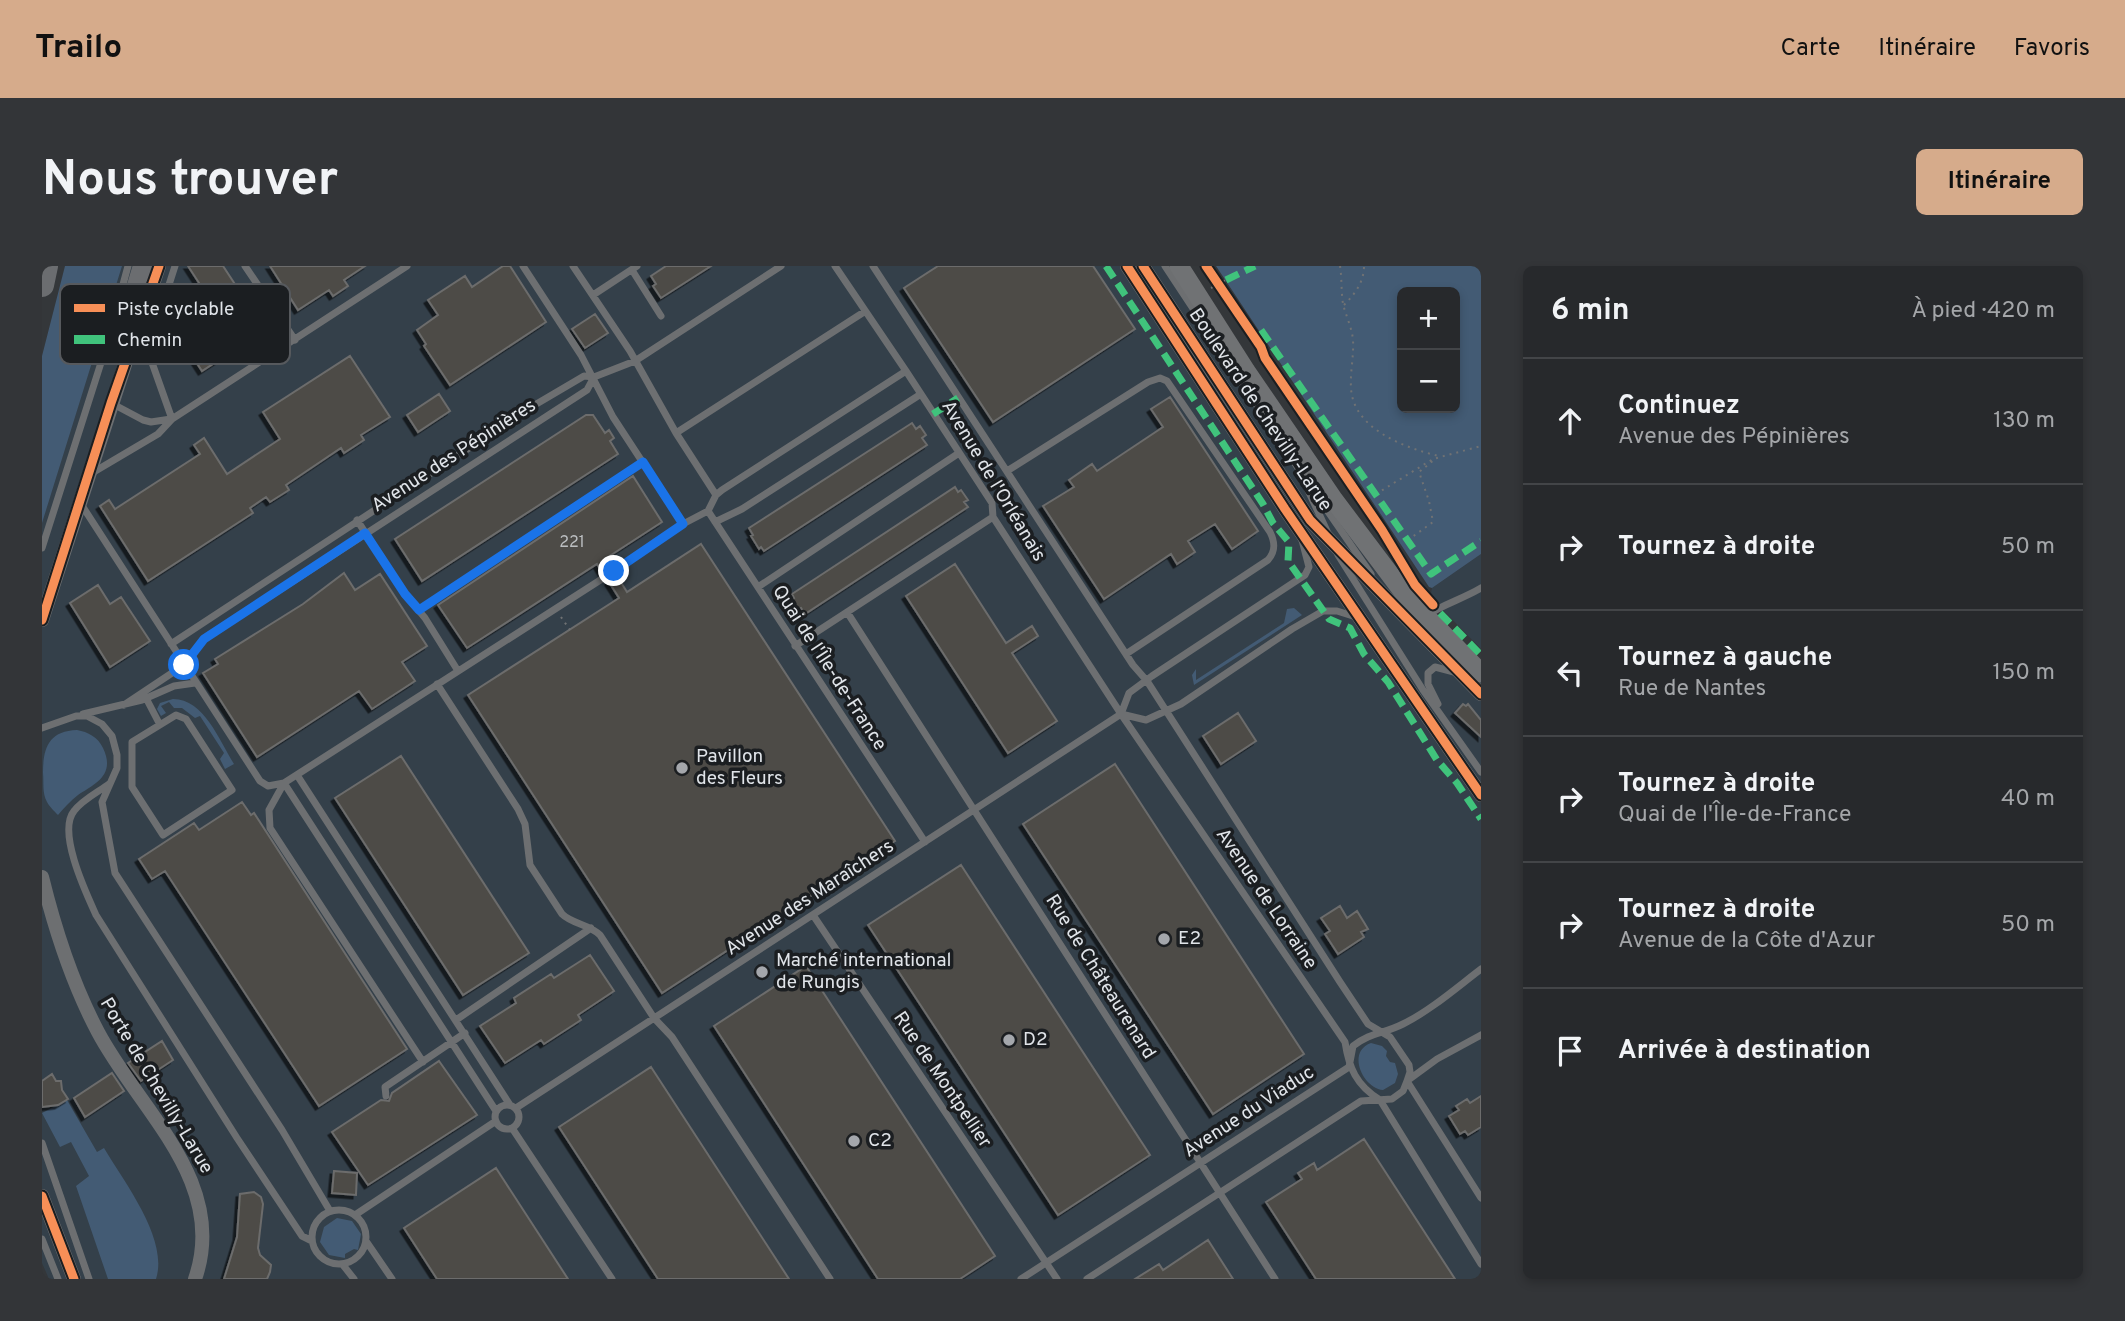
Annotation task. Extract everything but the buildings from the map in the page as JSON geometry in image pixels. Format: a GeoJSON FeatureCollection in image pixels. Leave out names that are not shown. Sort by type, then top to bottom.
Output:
{"type":"FeatureCollection","features":[{"type":"Feature","properties":{"kind":"highway"},"geometry":{"type":"LineString","coordinates":[[42,285],[46,266]]}},
{"type":"Feature","properties":{"kind":"highway"},"geometry":{"type":"LineString","coordinates":[[140,284],[145,266]]}},
{"type":"Feature","properties":{"kind":"main road"},"geometry":{"type":"LineString","coordinates":[[1179,266],[1335,500],[1407,597],[1426,616],[1472,674]]}},
{"type":"Feature","properties":{"kind":"street"},"geometry":{"type":"LineString","coordinates":[[153,284],[159,266]]}},
{"type":"Feature","properties":{"kind":"street"},"geometry":{"type":"LineString","coordinates":[[1127,266],[1301,533],[1481,795]]}},
{"type":"Feature","properties":{"kind":"street","name":"Boulevard de Chevilly-Larue"},"geometry":{"type":"LineString","coordinates":[[1143,266],[1310,520],[1472,674],[1481,694]]}},
{"type":"Feature","properties":{"kind":"street"},"geometry":{"type":"LineString","coordinates":[[42,620],[125,364]]}},
{"type":"Feature","properties":{"kind":"street","name":"Porte de Chevilly-Larue"},"geometry":{"type":"LineString","coordinates":[[42,877],[61,946],[87,1011],[119,1067],[184,1165],[197,1191],[202,1210],[202,1230],[195,1279]]}},
{"type":"Feature","properties":{"kind":"street"},"geometry":{"type":"LineString","coordinates":[[42,1196],[74,1279]]}},
{"type":"Feature","properties":{"kind":"lane"},"geometry":{"type":"LineString","coordinates":[[123,284],[128,266]]}},
{"type":"Feature","properties":{"kind":"lane"},"geometry":{"type":"LineString","coordinates":[[169,284],[175,266]]}},
{"type":"Feature","properties":{"kind":"lane"},"geometry":{"type":"LineString","coordinates":[[245,266],[257,284]]}},
{"type":"Feature","properties":{"kind":"lane"},"geometry":{"type":"LineString","coordinates":[[290,343],[407,266]]}},
{"type":"Feature","properties":{"kind":"lane"},"geometry":{"type":"LineString","coordinates":[[523,266],[594,377],[613,417],[683,524]]}},
{"type":"Feature","properties":{"kind":"lane"},"geometry":{"type":"LineString","coordinates":[[573,266],[635,360],[676,433],[716,495]]}},
{"type":"Feature","properties":{"kind":"lane","name":"Avenue des Pépinières"},"geometry":{"type":"LineString","coordinates":[[171,644],[533,406],[584,376],[594,377],[635,360],[780,266]]}},
{"type":"Feature","properties":{"kind":"lane","name":"Avenue de l'Orléanais"},"geometry":{"type":"LineString","coordinates":[[835,266],[992,503],[993,517],[1121,714]]}},
{"type":"Feature","properties":{"kind":"lane","name":"Avenue de Lorraine"},"geometry":{"type":"LineString","coordinates":[[873,266],[1126,654],[1147,681],[1368,1024],[1390,1037],[1409,1065],[1407,1081],[1481,1198]]}},
{"type":"Feature","properties":{"kind":"lane"},"geometry":{"type":"LineString","coordinates":[[1165,266],[1300,471],[1386,595]]}},
{"type":"Feature","properties":{"kind":"lane"},"geometry":{"type":"LineString","coordinates":[[593,295],[635,268],[661,316]]}},
{"type":"Feature","properties":{"kind":"lane"},"geometry":{"type":"LineString","coordinates":[[676,433],[864,312]]}},
{"type":"Feature","properties":{"kind":"lane"},"geometry":{"type":"LineString","coordinates":[[290,333],[295,340]]}},
{"type":"Feature","properties":{"kind":"lane"},"geometry":{"type":"LineString","coordinates":[[42,548],[101,364]]}},
{"type":"Feature","properties":{"kind":"lane"},"geometry":{"type":"LineString","coordinates":[[152,364],[172,419]]}},
{"type":"Feature","properties":{"kind":"lane"},"geometry":{"type":"LineString","coordinates":[[89,475],[158,434],[172,419],[258,364]]}},
{"type":"Feature","properties":{"kind":"lane"},"geometry":{"type":"LineString","coordinates":[[614,571],[683,524],[708,511],[716,495],[906,371]]}},
{"type":"Feature","properties":{"kind":"lane","name":"Avenue des Pépinières"},"geometry":{"type":"LineString","coordinates":[[124,705],[184,665],[204,639],[587,390],[594,377]]}},
{"type":"Feature","properties":{"kind":"lane"},"geometry":{"type":"LineString","coordinates":[[1007,471],[1148,382],[1160,378],[1167,381],[1274,540],[1274,549],[1268,560],[1126,654]]}},
{"type":"Feature","properties":{"kind":"lane"},"geometry":{"type":"LineString","coordinates":[[715,522],[742,509],[921,394]]}},
{"type":"Feature","properties":{"kind":"lane"},"geometry":{"type":"LineString","coordinates":[[111,404],[151,422],[172,419]]}},
{"type":"Feature","properties":{"kind":"lane"},"geometry":{"type":"LineString","coordinates":[[758,587],[959,453]]}},
{"type":"Feature","properties":{"kind":"lane"},"geometry":{"type":"LineString","coordinates":[[419,610],[643,462]]}},
{"type":"Feature","properties":{"kind":"lane"},"geometry":{"type":"LineString","coordinates":[[1300,471],[1342,565],[1423,690],[1481,772]]}},
{"type":"Feature","properties":{"kind":"lane"},"geometry":{"type":"LineString","coordinates":[[80,501],[195,684],[260,781],[268,786],[284,783],[297,775],[605,577]]}},
{"type":"Feature","properties":{"kind":"lane","name":"Quai de l'Île-de-France"},"geometry":{"type":"LineString","coordinates":[[708,511],[925,842]]}},
{"type":"Feature","properties":{"kind":"lane"},"geometry":{"type":"LineString","coordinates":[[795,646],[993,517]]}},
{"type":"Feature","properties":{"kind":"lane"},"geometry":{"type":"LineString","coordinates":[[357,520],[458,671]]}},
{"type":"Feature","properties":{"kind":"lane","name":"Avenue des Maraîchers"},"geometry":{"type":"LineString","coordinates":[[513,1107],[1121,714],[1129,693],[1305,575],[1309,567],[1301,533]]}},
{"type":"Feature","properties":{"kind":"lane"},"geometry":{"type":"LineString","coordinates":[[1426,616],[1440,607],[1465,598],[1481,587]]}},
{"type":"Feature","properties":{"kind":"lane"},"geometry":{"type":"LineString","coordinates":[[1121,714],[1146,720],[1196,695],[1323,611],[1337,611],[1359,618]]}},
{"type":"Feature","properties":{"kind":"lane","name":"Rue de Châteaurenard"},"geometry":{"type":"LineString","coordinates":[[847,612],[1275,1279]]}},
{"type":"Feature","properties":{"kind":"lane"},"geometry":{"type":"LineString","coordinates":[[1448,723],[1428,684],[1428,673],[1435,667],[1472,674]]}},
{"type":"Feature","properties":{"kind":"lane"},"geometry":{"type":"LineString","coordinates":[[42,729],[174,687],[195,684]]}},
{"type":"Feature","properties":{"kind":"lane"},"geometry":{"type":"LineString","coordinates":[[437,684],[518,809],[525,824],[530,865],[563,916],[591,928],[606,943],[654,1018],[672,1037],[830,1279]]}},
{"type":"Feature","properties":{"kind":"lane"},"geometry":{"type":"LineString","coordinates":[[146,698],[159,723]]}},
{"type":"Feature","properties":{"kind":"lane","name":"Avenue de Lorraine"},"geometry":{"type":"LineString","coordinates":[[1121,714],[1345,1042],[1349,1067],[1367,1092],[1380,1100],[1481,1264]]}},
{"type":"Feature","properties":{"kind":"lane"},"geometry":{"type":"LineString","coordinates":[[176,715],[183,716],[232,790],[163,835],[132,785],[132,742],[159,723],[176,715]]}},
{"type":"Feature","properties":{"kind":"lane"},"geometry":{"type":"LineString","coordinates":[[76,716],[94,718],[108,729],[112,736],[118,762],[113,781],[102,802],[115,873],[282,1130],[330,1212]]}},
{"type":"Feature","properties":{"kind":"lane"},"geometry":{"type":"LineString","coordinates":[[284,783],[496,1111],[496,1121],[503,1128],[512,1128],[518,1122],[519,1113],[297,775]]}},
{"type":"Feature","properties":{"kind":"lane"},"geometry":{"type":"LineString","coordinates":[[113,781],[76,808],[70,821],[73,853],[84,888],[96,915],[237,1138],[302,1236],[312,1241]]}},
{"type":"Feature","properties":{"kind":"lane"},"geometry":{"type":"LineString","coordinates":[[284,783],[269,810],[270,828],[423,1062]]}},
{"type":"Feature","properties":{"kind":"lane","name":"Rue de Montpellier"},"geometry":{"type":"LineString","coordinates":[[813,915],[1057,1279]]}},
{"type":"Feature","properties":{"kind":"lane"},"geometry":{"type":"LineString","coordinates":[[456,1020],[591,928]]}},
{"type":"Feature","properties":{"kind":"lane"},"geometry":{"type":"LineString","coordinates":[[1349,1067],[1353,1046],[1369,1034],[1404,1024],[1481,969]]}},
{"type":"Feature","properties":{"kind":"lane"},"geometry":{"type":"LineString","coordinates":[[386,1096],[386,1087],[464,1033]]}},
{"type":"Feature","properties":{"kind":"lane"},"geometry":{"type":"LineString","coordinates":[[1087,1279],[1361,1101],[1392,1099],[1403,1091],[1407,1081],[1437,1059],[1481,1035]]}},
{"type":"Feature","properties":{"kind":"lane","name":"Avenue du Viaduc"},"geometry":{"type":"LineString","coordinates":[[1021,1279],[1349,1067]]}},
{"type":"Feature","properties":{"kind":"lane"},"geometry":{"type":"LineString","coordinates":[[496,1111],[503,1106],[513,1107]]}},
{"type":"Feature","properties":{"kind":"lane"},"geometry":{"type":"LineString","coordinates":[[355,1215],[496,1121]]}},
{"type":"Feature","properties":{"kind":"lane"},"geometry":{"type":"LineString","coordinates":[[512,1128],[612,1279]]}},
{"type":"Feature","properties":{"kind":"lane"},"geometry":{"type":"LineString","coordinates":[[42,1143],[89,1279]]}},
{"type":"Feature","properties":{"kind":"lane"},"geometry":{"type":"LineString","coordinates":[[366,1241],[361,1254],[350,1263],[328,1263],[313,1248],[314,1226],[330,1212],[346,1211],[355,1215],[363,1225],[366,1241],[392,1279]]}},
{"type":"Feature","properties":{"kind":"lane"},"geometry":{"type":"LineString","coordinates":[[42,1239],[58,1279]]}},
{"type":"Feature","properties":{"kind":"lane"},"geometry":{"type":"LineString","coordinates":[[343,1265],[355,1279]]}},
{"type":"Feature","properties":{"kind":"path"},"geometry":{"type":"LineString","coordinates":[[1340,266],[1343,305],[1353,338],[1351,390],[1359,412],[1368,423],[1391,439],[1420,452],[1438,456]]}},
{"type":"Feature","properties":{"kind":"path"},"geometry":{"type":"LineString","coordinates":[[1343,305],[1356,293],[1364,266]]}},
{"type":"Feature","properties":{"kind":"path"},"geometry":{"type":"LineString","coordinates":[[1210,289],[1226,281]]}},
{"type":"Feature","properties":{"kind":"path"},"geometry":{"type":"LineString","coordinates":[[1377,494],[1438,456],[1481,446]]}},
{"type":"Feature","properties":{"kind":"path"},"geometry":{"type":"LineString","coordinates":[[1408,540],[1433,522],[1419,472],[1435,462],[1433,459]]}},
{"type":"Feature","properties":{"kind":"path"},"geometry":{"type":"LineString","coordinates":[[555,608],[570,629]]}},
{"type":"Feature","properties":{"kind":"shaded area"},"geometry":{"type":"Polygon","coordinates":[[[65,266],[122,266],[116,284],[60,284],[65,266]]]}},
{"type":"Feature","properties":{"kind":"shaded area","name":"Marché international de Rungis"},"geometry":{"type":"Polygon","coordinates":[[[108,266],[1170,266],[1319,493],[1372,567],[1481,682],[1481,1279],[49,1279],[42,1263],[42,476],[77,364],[290,364],[290,284],[102,284],[108,266]]]}},
{"type":"Feature","properties":{"kind":"shaded area"},"geometry":{"type":"Polygon","coordinates":[[[1216,266],[1481,266],[1481,554],[1432,588],[1216,266]]]}},
{"type":"Feature","properties":{"kind":"shaded area"},"geometry":{"type":"Polygon","coordinates":[[[60,286],[60,364],[91,364],[42,523],[42,356],[60,286]]]}},
{"type":"Feature","properties":{"kind":"shaded area"},"geometry":{"type":"Polygon","coordinates":[[[1481,554],[1481,649],[1440,607],[1431,593],[1432,588],[1481,554]]]}},
{"type":"Feature","properties":{"kind":"shaded area"},"geometry":{"type":"Polygon","coordinates":[[[1294,608],[1302,615],[1194,685],[1192,675],[1196,669],[1196,680],[1284,623],[1287,609],[1294,608]]]}},
{"type":"Feature","properties":{"kind":"shaded area"},"geometry":{"type":"Polygon","coordinates":[[[173,699],[184,701],[202,713],[234,764],[225,769],[220,759],[224,753],[200,716],[195,718],[182,708],[174,708],[169,702],[161,706],[166,713],[161,716],[157,709],[160,703],[173,699]]]}},
{"type":"Feature","properties":{"kind":"shaded area"},"geometry":{"type":"Polygon","coordinates":[[[77,730],[98,741],[103,748],[107,765],[102,778],[75,797],[58,815],[44,795],[44,756],[53,738],[67,731],[77,730]]]}},
{"type":"Feature","properties":{"kind":"shaded area"},"geometry":{"type":"Polygon","coordinates":[[[1371,1043],[1382,1046],[1387,1051],[1386,1056],[1390,1062],[1395,1063],[1398,1074],[1395,1083],[1383,1090],[1369,1083],[1360,1069],[1360,1054],[1371,1043]]]}},
{"type":"Feature","properties":{"kind":"shaded area"},"geometry":{"type":"Polygon","coordinates":[[[67,1100],[97,1152],[104,1148],[151,1229],[158,1263],[156,1279],[108,1279],[76,1186],[89,1176],[71,1142],[60,1147],[42,1113],[67,1100]]]}},
{"type":"Feature","properties":{"kind":"shaded area"},"geometry":{"type":"Polygon","coordinates":[[[337,1218],[352,1221],[361,1234],[358,1250],[354,1249],[345,1254],[345,1258],[329,1255],[320,1242],[324,1227],[337,1218]]]}},
{"type":"Feature","properties":{"kind":"marked path"},"geometry":{"type":"LineString","coordinates":[[1106,266],[1273,523],[1289,542],[1288,561],[1329,619],[1350,628],[1364,654],[1388,682],[1437,760],[1457,783],[1481,819]]}},
{"type":"Feature","properties":{"kind":"marked path"},"geometry":{"type":"LineString","coordinates":[[1226,280],[1255,266]]}},
{"type":"Feature","properties":{"kind":"marked path"},"geometry":{"type":"LineString","coordinates":[[1261,330],[1431,574],[1481,541]]}},
{"type":"Feature","properties":{"kind":"marked path"},"geometry":{"type":"LineString","coordinates":[[933,414],[958,398]]}},
{"type":"Feature","properties":{"kind":"marked path"},"geometry":{"type":"LineString","coordinates":[[1440,613],[1481,655]]}},
{"type":"Feature","properties":{"kind":"cycle path"},"geometry":{"type":"LineString","coordinates":[[153,284],[159,266]]}},
{"type":"Feature","properties":{"kind":"cycle path"},"geometry":{"type":"LineString","coordinates":[[1127,266],[1285,509],[1481,795]]}},
{"type":"Feature","properties":{"kind":"cycle path"},"geometry":{"type":"LineString","coordinates":[[1143,266],[1310,520],[1481,694]]}},
{"type":"Feature","properties":{"kind":"cycle path"},"geometry":{"type":"LineString","coordinates":[[1206,266],[1382,530],[1415,585],[1433,605]]}},
{"type":"Feature","properties":{"kind":"cycle path"},"geometry":{"type":"LineString","coordinates":[[42,620],[125,364]]}},
{"type":"Feature","properties":{"kind":"cycle path"},"geometry":{"type":"LineString","coordinates":[[42,1196],[74,1279]]}},
{"type":"Feature","properties":{"kind":"place","name":"Pavillon des Fleurs"},"geometry":{"type":"Point","coordinates":[682,768]}},
{"type":"Feature","properties":{"kind":"place","name":"E2"},"geometry":{"type":"Point","coordinates":[1164,939]}},
{"type":"Feature","properties":{"kind":"place","name":"Marché international de Rungis"},"geometry":{"type":"Point","coordinates":[762,972]}},
{"type":"Feature","properties":{"kind":"place","name":"D2"},"geometry":{"type":"Point","coordinates":[1009,1040]}},
{"type":"Feature","properties":{"kind":"place","name":"C2"},"geometry":{"type":"Point","coordinates":[854,1141]}},
{"type":"Feature","properties":{"kind":"route"},"geometry":{"type":"LineString","coordinates":[[184,665],[204,639],[365,533],[405,594],[419,610],[643,462],[683,524],[614,571]]}}]}
